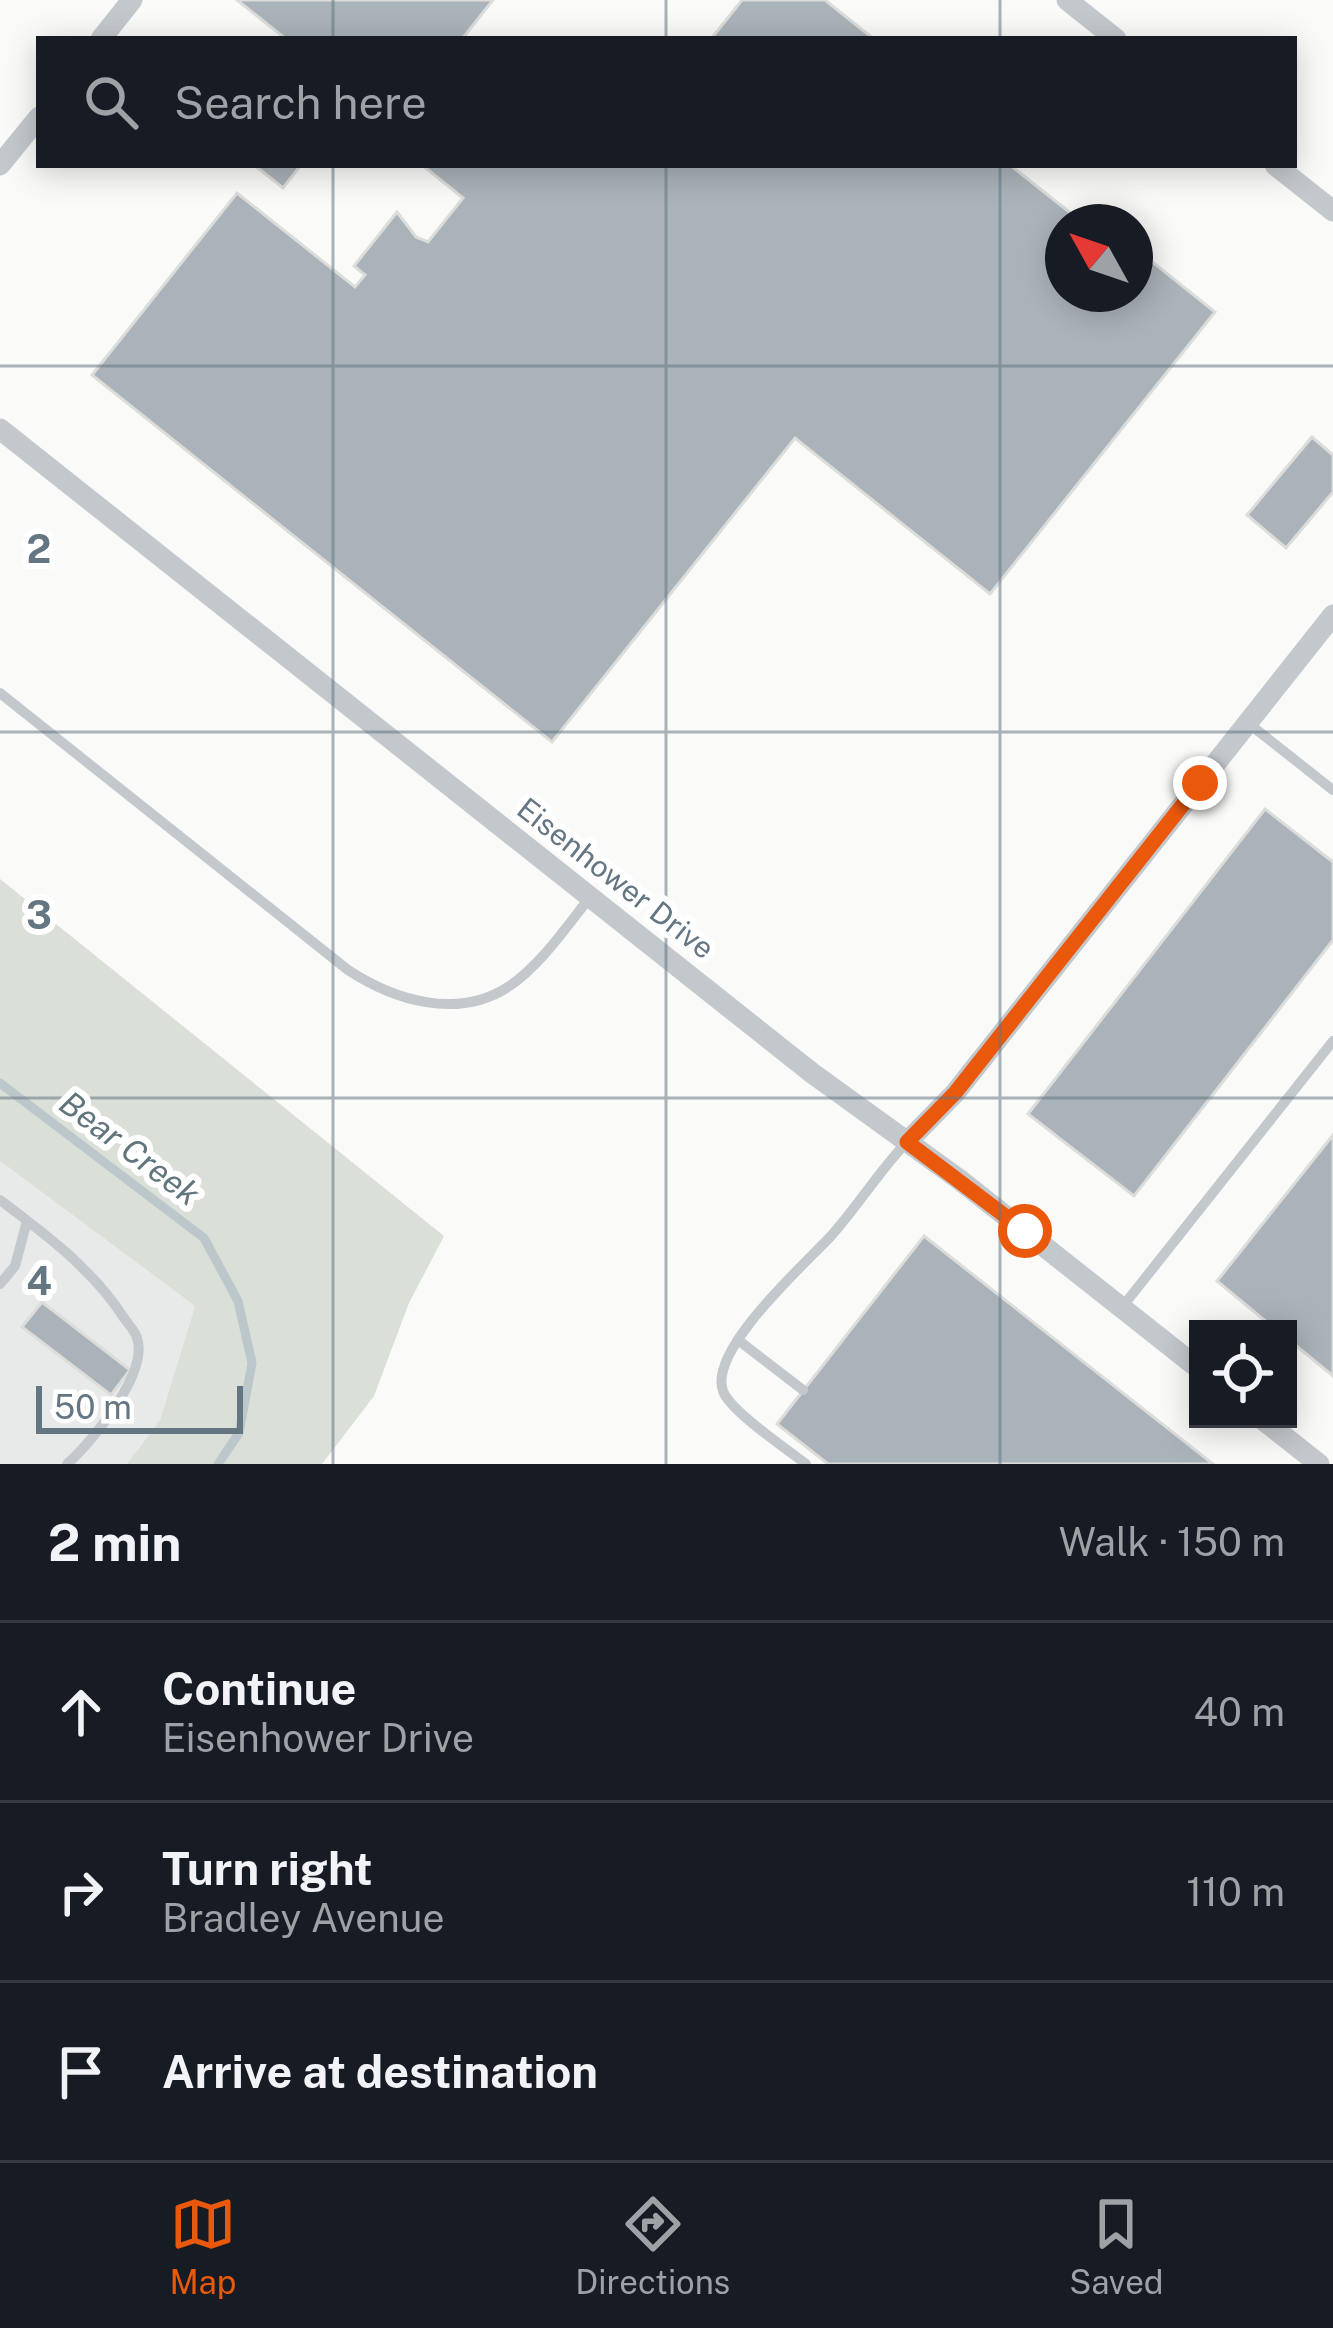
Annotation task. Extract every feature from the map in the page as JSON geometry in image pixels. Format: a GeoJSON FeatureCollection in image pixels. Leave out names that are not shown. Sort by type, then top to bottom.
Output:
{"type":"FeatureCollection","features":[{"type":"Feature","properties":{"kind":"street"},"geometry":{"type":"LineString","coordinates":[[103,36],[132,0]]}},
{"type":"Feature","properties":{"kind":"street"},"geometry":{"type":"LineString","coordinates":[[1067,0],[1112,36]]}},
{"type":"Feature","properties":{"kind":"street"},"geometry":{"type":"LineString","coordinates":[[0,165],[36,120]]}},
{"type":"Feature","properties":{"kind":"street"},"geometry":{"type":"LineString","coordinates":[[1279,168],[1333,212]]}},
{"type":"Feature","properties":{"kind":"street","name":"Eisenhower Drive"},"geometry":{"type":"LineString","coordinates":[[0,429],[812,1072],[960,1180],[1189,1361]]}},
{"type":"Feature","properties":{"kind":"street"},"geometry":{"type":"LineString","coordinates":[[907,1142],[955,1093],[1333,615]]}},
{"type":"Feature","properties":{"kind":"street"},"geometry":{"type":"LineString","coordinates":[[1273,1428],[1319,1464]]}},
{"type":"Feature","properties":{"kind":"lane"},"geometry":{"type":"LineString","coordinates":[[0,693],[348,970],[391,994],[455,1004],[508,987],[542,956],[591,896]]}},
{"type":"Feature","properties":{"kind":"lane"},"geometry":{"type":"LineString","coordinates":[[1248,723],[1333,790]]}},
{"type":"Feature","properties":{"kind":"lane"},"geometry":{"type":"LineString","coordinates":[[1122,1308],[1333,1041]]}},
{"type":"Feature","properties":{"kind":"lane"},"geometry":{"type":"LineString","coordinates":[[806,1464],[726,1398],[722,1371],[738,1340],[786,1279],[832,1235],[907,1142]]}},
{"type":"Feature","properties":{"kind":"lane"},"geometry":{"type":"LineString","coordinates":[[0,1200],[76,1262],[111,1299],[139,1340],[136,1365],[119,1402],[67,1464]]}},
{"type":"Feature","properties":{"kind":"lane"},"geometry":{"type":"LineString","coordinates":[[0,1284],[15,1265],[27,1220]]}},
{"type":"Feature","properties":{"kind":"lane"},"geometry":{"type":"LineString","coordinates":[[738,1340],[803,1390]]}},
{"type":"Feature","properties":{"kind":"shaded area"},"geometry":{"type":"Polygon","coordinates":[[[0,879],[444,1236],[409,1303],[374,1396],[322,1464],[127,1464],[160,1420],[195,1306],[0,1161],[0,879]]]}},
{"type":"Feature","properties":{"kind":"shaded area"},"geometry":{"type":"Polygon","coordinates":[[[0,1161],[195,1306],[160,1420],[127,1464],[0,1464],[0,1161]]]}},
{"type":"Feature","properties":{"kind":"building"},"geometry":{"type":"Polygon","coordinates":[[[237,0],[493,0],[464,36],[282,36],[237,0]]]}},
{"type":"Feature","properties":{"kind":"building"},"geometry":{"type":"Polygon","coordinates":[[[742,0],[825,0],[870,36],[713,36],[742,0]]]}},
{"type":"Feature","properties":{"kind":"building"},"geometry":{"type":"Polygon","coordinates":[[[258,168],[299,168],[283,188],[258,168]]]}},
{"type":"Feature","properties":{"kind":"building"},"geometry":{"type":"Polygon","coordinates":[[[426,168],[1014,168],[1059,204],[1045,204],[1045,312],[1153,312],[1153,262],[1215,312],[990,594],[795,438],[552,742],[92,375],[237,193],[355,287],[365,275],[354,266],[397,212],[416,237],[428,242],[463,198],[426,168]]]}},
{"type":"Feature","properties":{"kind":"building"},"geometry":{"type":"Polygon","coordinates":[[[1312,437],[1333,455],[1333,492],[1286,548],[1247,515],[1312,437]]]}},
{"type":"Feature","properties":{"kind":"building"},"geometry":{"type":"Polygon","coordinates":[[[1265,809],[1333,862],[1333,940],[1134,1196],[1028,1114],[1265,809]]]}},
{"type":"Feature","properties":{"kind":"building"},"geometry":{"type":"Polygon","coordinates":[[[1333,1135],[1333,1376],[1297,1346],[1297,1320],[1264,1320],[1217,1281],[1333,1135]]]}},
{"type":"Feature","properties":{"kind":"building"},"geometry":{"type":"Polygon","coordinates":[[[924,1236],[1213,1464],[828,1464],[777,1424],[924,1236]]]}},
{"type":"Feature","properties":{"kind":"building"},"geometry":{"type":"Polygon","coordinates":[[[42,1302],[130,1370],[111,1395],[22,1327],[42,1302]]]}},
{"type":"Feature","properties":{"kind":"waterway","name":"Bear Creek"},"geometry":{"type":"LineString","coordinates":[[0,1083],[204,1238],[238,1301],[252,1363],[239,1433],[218,1464]]}},
{"type":"Feature","properties":{"kind":"route"},"geometry":{"type":"LineString","coordinates":[[1025,1231],[907,1142],[955,1093],[1200,783]]}}]}
